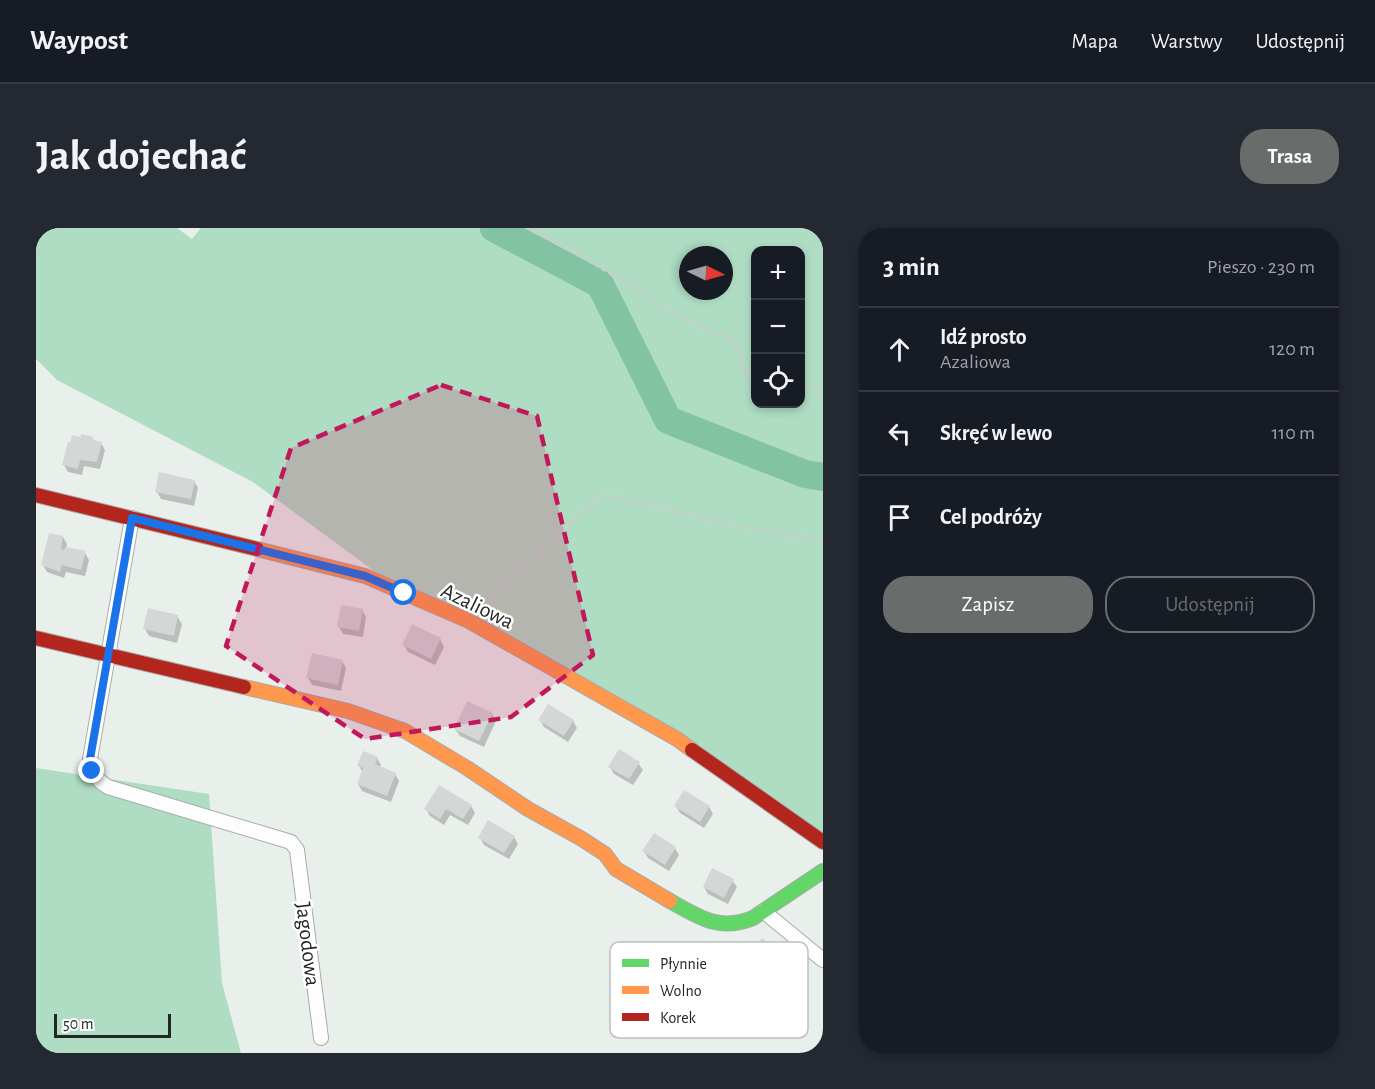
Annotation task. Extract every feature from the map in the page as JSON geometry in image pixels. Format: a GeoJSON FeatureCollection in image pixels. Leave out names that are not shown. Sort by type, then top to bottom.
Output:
{"type":"FeatureCollection","features":[{"type":"Feature","properties":{"kind":"street","name":"Azaliowa"},"geometry":{"type":"LineString","coordinates":[[36,495],[365,576],[469,621],[677,740],[823,842]]}},
{"type":"Feature","properties":{"kind":"street"},"geometry":{"type":"LineString","coordinates":[[108,655],[132,518]]}},
{"type":"Feature","properties":{"kind":"street"},"geometry":{"type":"LineString","coordinates":[[36,638],[348,711],[405,731],[467,768],[528,809],[582,838],[605,854],[616,869],[703,920],[718,924],[742,923],[823,871]]}},
{"type":"Feature","properties":{"kind":"street","name":"Jagodowa"},"geometry":{"type":"LineString","coordinates":[[108,655],[90,759],[92,771],[99,782],[108,787],[291,842],[297,850],[321,1038]]}},
{"type":"Feature","properties":{"kind":"street"},"geometry":{"type":"LineString","coordinates":[[763,911],[801,942]]}},
{"type":"Feature","properties":{"kind":"street"},"geometry":{"type":"LineString","coordinates":[[808,948],[823,960]]}},
{"type":"Feature","properties":{"kind":"path"},"geometry":{"type":"LineString","coordinates":[[530,228],[596,265],[690,323],[732,339],[748,375],[751,376]]}},
{"type":"Feature","properties":{"kind":"path"},"geometry":{"type":"LineString","coordinates":[[805,386],[823,391]]}},
{"type":"Feature","properties":{"kind":"path"},"geometry":{"type":"LineString","coordinates":[[469,621],[602,494],[745,528],[823,541]]}},
{"type":"Feature","properties":{"kind":"highlighted area"},"geometry":{"type":"Polygon","coordinates":[[[441,385],[537,416],[593,655],[511,717],[365,739],[226,646],[291,448],[441,385]]]}},
{"type":"Feature","properties":{"kind":"green space"},"geometry":{"type":"Polygon","coordinates":[[[36,228],[177,228],[192,239],[201,228],[823,228],[823,841],[682,743],[404,593],[253,482],[57,380],[36,359],[36,228]]]}},
{"type":"Feature","properties":{"kind":"green space"},"geometry":{"type":"Polygon","coordinates":[[[36,768],[209,794],[222,983],[241,1053],[36,1053],[36,768]]]}},
{"type":"Feature","properties":{"kind":"building"},"geometry":{"type":"Polygon","coordinates":[[[81,434],[94,437],[93,440],[102,442],[97,462],[80,460],[78,469],[62,465],[72,435],[81,437],[81,434]]]}},
{"type":"Feature","properties":{"kind":"building"},"geometry":{"type":"Polygon","coordinates":[[[159,472],[195,480],[191,499],[155,492],[159,472]]]}},
{"type":"Feature","properties":{"kind":"building"},"geometry":{"type":"Polygon","coordinates":[[[49,533],[63,536],[61,549],[64,550],[65,547],[86,551],[81,570],[62,565],[60,572],[41,565],[49,533]]]}},
{"type":"Feature","properties":{"kind":"building"},"geometry":{"type":"Polygon","coordinates":[[[341,605],[363,609],[359,631],[337,627],[341,605]]]}},
{"type":"Feature","properties":{"kind":"building"},"geometry":{"type":"Polygon","coordinates":[[[148,608],[178,615],[174,636],[143,629],[148,608]]]}},
{"type":"Feature","properties":{"kind":"building"},"geometry":{"type":"Polygon","coordinates":[[[412,624],[441,638],[431,659],[402,645],[412,624]]]}},
{"type":"Feature","properties":{"kind":"building"},"geometry":{"type":"Polygon","coordinates":[[[312,653],[343,660],[338,685],[306,678],[312,653]]]}},
{"type":"Feature","properties":{"kind":"building"},"geometry":{"type":"Polygon","coordinates":[[[467,701],[493,713],[479,741],[454,729],[467,701]]]}},
{"type":"Feature","properties":{"kind":"building"},"geometry":{"type":"Polygon","coordinates":[[[548,704],[574,720],[564,736],[538,720],[548,704]]]}},
{"type":"Feature","properties":{"kind":"building"},"geometry":{"type":"Polygon","coordinates":[[[619,749],[640,762],[629,779],[608,767],[619,749]]]}},
{"type":"Feature","properties":{"kind":"building"},"geometry":{"type":"Polygon","coordinates":[[[363,751],[378,757],[375,764],[396,773],[387,796],[357,784],[363,768],[357,766],[363,751]]]}},
{"type":"Feature","properties":{"kind":"building"},"geometry":{"type":"Polygon","coordinates":[[[439,785],[472,805],[463,819],[446,809],[440,819],[424,809],[439,785]]]}},
{"type":"Feature","properties":{"kind":"building"},"geometry":{"type":"Polygon","coordinates":[[[684,790],[710,806],[700,822],[674,806],[684,790]]]}},
{"type":"Feature","properties":{"kind":"building"},"geometry":{"type":"Polygon","coordinates":[[[488,820],[515,836],[504,853],[478,838],[488,820]]]}},
{"type":"Feature","properties":{"kind":"building"},"geometry":{"type":"Polygon","coordinates":[[[654,833],[676,847],[665,865],[642,851],[654,833]]]}},
{"type":"Feature","properties":{"kind":"building"},"geometry":{"type":"Polygon","coordinates":[[[712,868],[734,879],[724,898],[703,887],[712,868]]]}},
{"type":"Feature","properties":{"kind":"waterway"},"geometry":{"type":"LineString","coordinates":[[494,228],[600,284],[668,420],[805,474],[823,477]]}},
{"type":"Feature","properties":{"kind":"traffic: fast"},"geometry":{"type":"LineString","coordinates":[[670,901],[710,921],[730,924],[741,922],[753,918],[823,871]]}},
{"type":"Feature","properties":{"kind":"traffic: slow"},"geometry":{"type":"LineString","coordinates":[[257,549],[365,576],[469,621],[677,739],[692,750]]}},
{"type":"Feature","properties":{"kind":"traffic: slow"},"geometry":{"type":"LineString","coordinates":[[244,687],[348,711],[405,731],[467,768],[528,809],[582,839],[605,854],[616,869],[670,901]]}},
{"type":"Feature","properties":{"kind":"traffic: jam"},"geometry":{"type":"LineString","coordinates":[[36,495],[257,549]]}},
{"type":"Feature","properties":{"kind":"traffic: jam"},"geometry":{"type":"LineString","coordinates":[[36,638],[244,687]]}},
{"type":"Feature","properties":{"kind":"traffic: jam"},"geometry":{"type":"LineString","coordinates":[[692,750],[823,842]]}},
{"type":"Feature","properties":{"kind":"route"},"geometry":{"type":"LineString","coordinates":[[92,771],[90,759],[132,518],[365,576],[404,593]]}}]}
